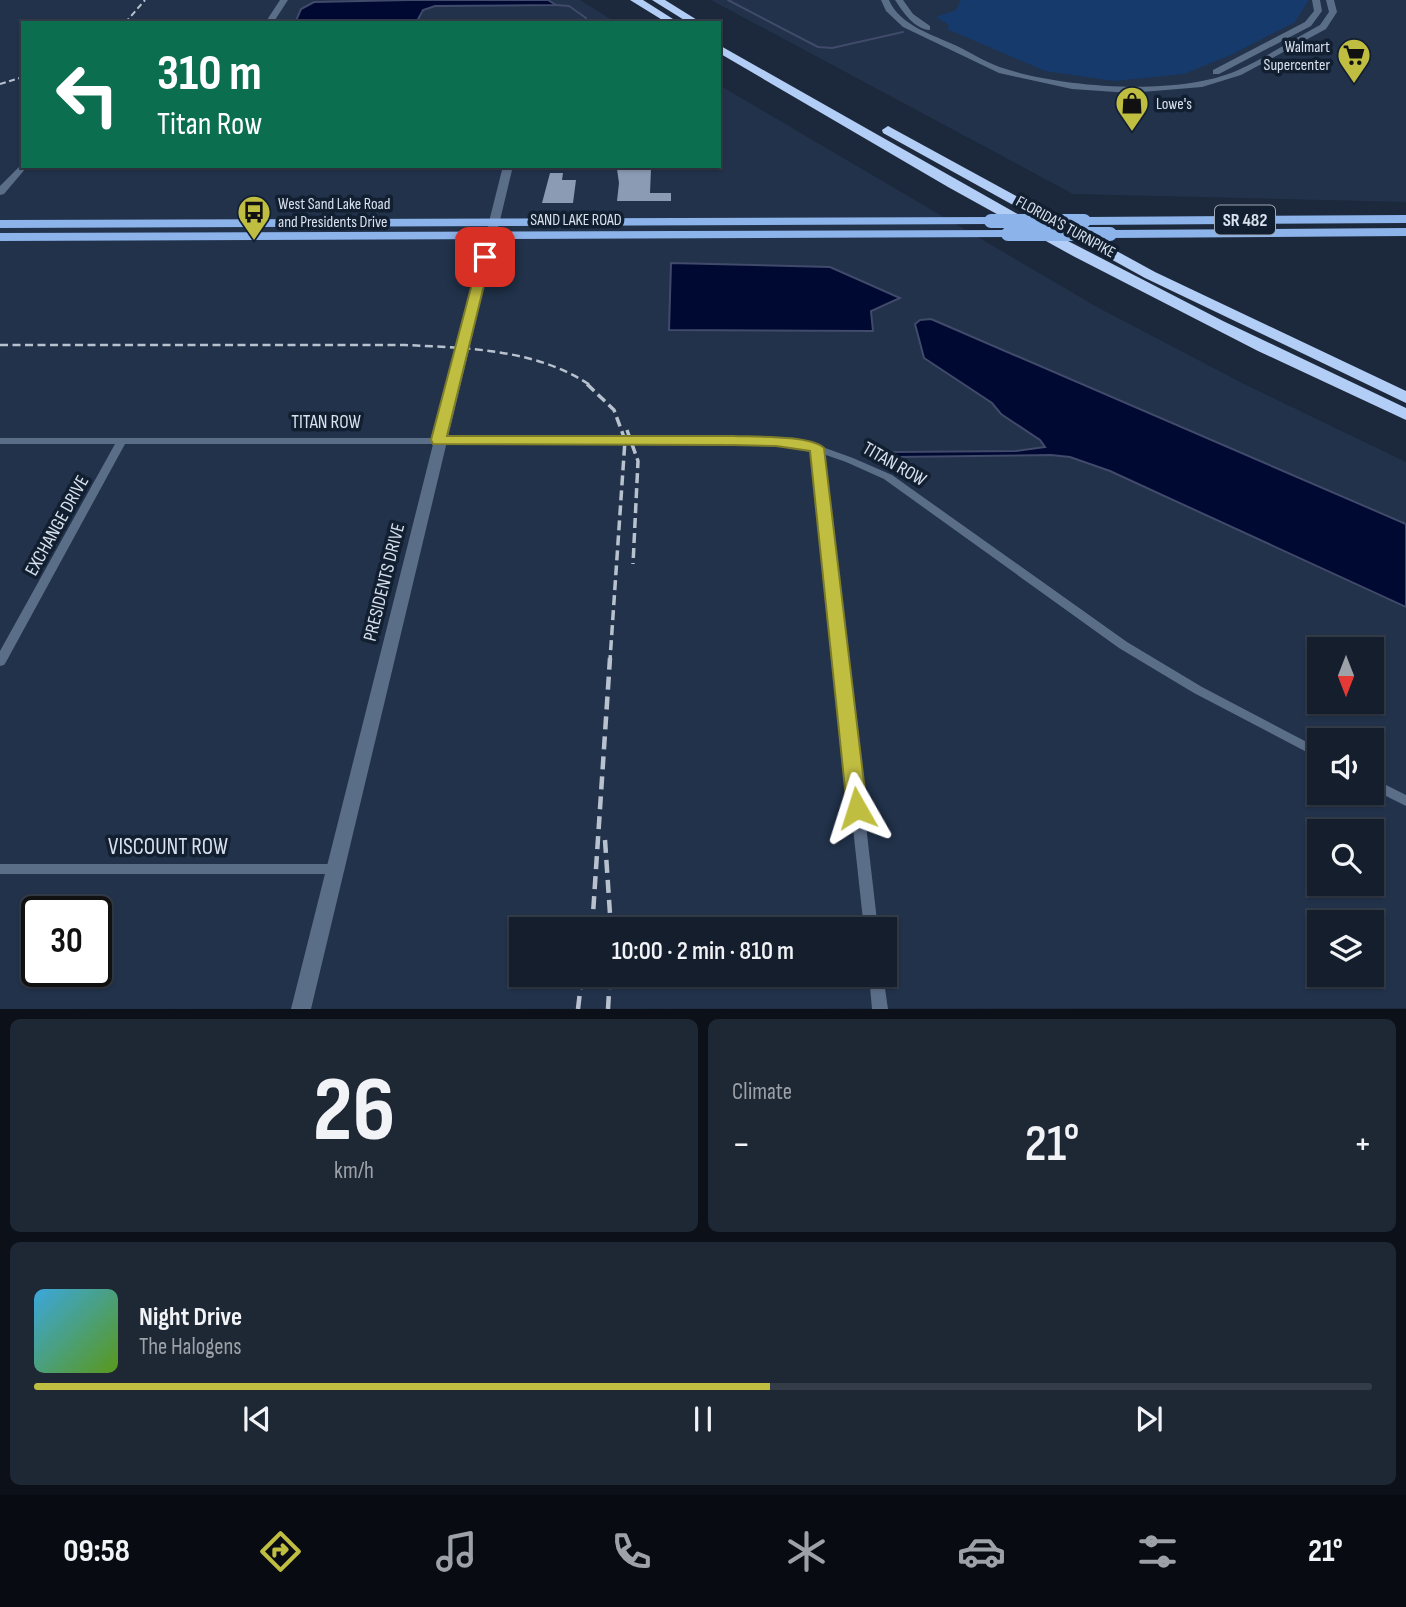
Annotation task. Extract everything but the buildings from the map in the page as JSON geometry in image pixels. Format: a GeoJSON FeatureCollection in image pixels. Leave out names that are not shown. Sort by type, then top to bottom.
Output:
{"type":"FeatureCollection","features":[{"type":"Feature","properties":{"kind":"highway"},"geometry":{"type":"LineString","coordinates":[[635,0],[672,21]]}},
{"type":"Feature","properties":{"kind":"highway"},"geometry":{"type":"LineString","coordinates":[[657,0],[694,21]]}},
{"type":"Feature","properties":{"kind":"highway","name":"FLORIDA'S TURNPIKE"},"geometry":{"type":"LineString","coordinates":[[721,36],[1138,268],[1260,330],[1406,398]]}},
{"type":"Feature","properties":{"kind":"highway","name":"FLORIDA'S TURNPIKE"},"geometry":{"type":"LineString","coordinates":[[721,49],[1030,226],[1132,281],[1243,338],[1406,415]]}},
{"type":"Feature","properties":{"kind":"main road","name":"SAND LAKE ROAD"},"geometry":{"type":"LineString","coordinates":[[0,237],[1367,219]]}},
{"type":"Feature","properties":{"kind":"main road","name":"SR 482"},"geometry":{"type":"LineString","coordinates":[[1367,219],[1406,219]]}},
{"type":"Feature","properties":{"kind":"main road"},"geometry":{"type":"LineString","coordinates":[[1171,233],[1227,228],[1351,228],[1365,225],[1367,219]]}},
{"type":"Feature","properties":{"kind":"main road","name":"SAND LAKE ROAD"},"geometry":{"type":"LineString","coordinates":[[0,225],[1008,234],[1171,233]]}},
{"type":"Feature","properties":{"kind":"main road","name":"SR 482"},"geometry":{"type":"LineString","coordinates":[[1171,233],[1406,232]]}},
{"type":"Feature","properties":{"kind":"street"},"geometry":{"type":"LineString","coordinates":[[270,21],[284,0]]}},
{"type":"Feature","properties":{"kind":"street"},"geometry":{"type":"LineString","coordinates":[[885,0],[889,9],[906,25],[1002,71],[1072,86],[1130,90],[1202,84],[1238,73],[1323,27],[1333,12],[1330,0]]}},
{"type":"Feature","properties":{"kind":"street"},"geometry":{"type":"LineString","coordinates":[[899,0],[903,9],[919,23],[1012,67],[1075,80],[1126,84],[1192,79],[1224,69],[1308,24],[1318,11],[1316,0]]}},
{"type":"Feature","properties":{"kind":"street"},"geometry":{"type":"LineString","coordinates":[[0,192],[21,168]]}},
{"type":"Feature","properties":{"kind":"street","name":"PRESIDENTS DRIVE"},"geometry":{"type":"LineString","coordinates":[[300,1009],[508,168]]}},
{"type":"Feature","properties":{"kind":"street","name":"EXCHANGE DRIVE"},"geometry":{"type":"LineString","coordinates":[[0,662],[122,440]]}},
{"type":"Feature","properties":{"kind":"street","name":"TITAN ROW"},"geometry":{"type":"LineString","coordinates":[[0,441],[733,440],[817,448],[856,461],[888,478],[1123,645],[1307,748]]}},
{"type":"Feature","properties":{"kind":"street"},"geometry":{"type":"LineString","coordinates":[[817,448],[870,917]]}},
{"type":"Feature","properties":{"kind":"street"},"geometry":{"type":"LineString","coordinates":[[1384,789],[1406,801]]}},
{"type":"Feature","properties":{"kind":"street","name":"VISCOUNT ROW"},"geometry":{"type":"LineString","coordinates":[[0,869],[335,869]]}},
{"type":"Feature","properties":{"kind":"street"},"geometry":{"type":"LineString","coordinates":[[877,987],[880,1009]]}},
{"type":"Feature","properties":{"kind":"shaded area"},"geometry":{"type":"Polygon","coordinates":[[[0,0],[580,0],[614,21],[21,21],[21,168],[721,168],[721,86],[1097,307],[1244,384],[1406,462],[1406,1008],[0,1009],[0,0]]]}},
{"type":"Feature","properties":{"kind":"shaded area"},"geometry":{"type":"Polygon","coordinates":[[[548,0],[556,5],[435,6],[423,10],[417,21],[296,21],[301,9],[314,2],[548,0]]]}},
{"type":"Feature","properties":{"kind":"shaded area"},"geometry":{"type":"Polygon","coordinates":[[[711,0],[1406,0],[1406,202],[1073,194],[711,0]]]}},
{"type":"Feature","properties":{"kind":"shaded area"},"geometry":{"type":"Polygon","coordinates":[[[961,0],[1308,1],[1295,22],[1233,54],[1184,74],[1114,81],[1045,71],[947,29],[949,25],[936,17],[956,10],[961,0]]]}},
{"type":"Feature","properties":{"kind":"shaded area"},"geometry":{"type":"Polygon","coordinates":[[[671,263],[830,267],[900,298],[871,311],[873,331],[669,330],[671,263]]]}},
{"type":"Feature","properties":{"kind":"shaded area"},"geometry":{"type":"Polygon","coordinates":[[[931,319],[1406,524],[1406,607],[1110,471],[1070,457],[895,457],[894,452],[1016,451],[1045,447],[1040,440],[1001,414],[992,403],[924,358],[915,324],[920,320],[931,319]]]}},
{"type":"Feature","properties":{"kind":"waterway"},"geometry":{"type":"LineString","coordinates":[[728,0],[818,47],[832,48],[903,32]]}},
{"type":"Feature","properties":{"kind":"waterway"},"geometry":{"type":"LineString","coordinates":[[556,5],[569,6],[586,18],[585,21]]}},
{"type":"Feature","properties":{"kind":"railway"},"geometry":{"type":"LineString","coordinates":[[127,21],[145,0]]}},
{"type":"Feature","properties":{"kind":"railway"},"geometry":{"type":"LineString","coordinates":[[0,84],[21,78]]}},
{"type":"Feature","properties":{"kind":"railway"},"geometry":{"type":"LineString","coordinates":[[0,345],[453,347],[524,357],[569,373],[590,385]]}},
{"type":"Feature","properties":{"kind":"railway"},"geometry":{"type":"LineString","coordinates":[[587,384],[614,410],[625,440],[610,660]]}},
{"type":"Feature","properties":{"kind":"railway"},"geometry":{"type":"LineString","coordinates":[[627,430],[638,461],[633,564]]}},
{"type":"Feature","properties":{"kind":"railway"},"geometry":{"type":"LineString","coordinates":[[593,917],[610,658]]}},
{"type":"Feature","properties":{"kind":"railway"},"geometry":{"type":"LineString","coordinates":[[605,840],[610,917]]}},
{"type":"Feature","properties":{"kind":"railway"},"geometry":{"type":"LineString","coordinates":[[578,1009],[581,987]]}},
{"type":"Feature","properties":{"kind":"railway"},"geometry":{"type":"LineString","coordinates":[[608,1009],[609,987]]}},
{"type":"Feature","properties":{"kind":"place","name":"Walmart Supercenter"},"geometry":{"type":"Point","coordinates":[1354,85]}},
{"type":"Feature","properties":{"kind":"place","name":"Lowe's"},"geometry":{"type":"Point","coordinates":[1132,133]}},
{"type":"Feature","properties":{"kind":"place","name":"West Sand Lake Road and Presidents Drive"},"geometry":{"type":"Point","coordinates":[254,242]}},
{"type":"Feature","properties":{"kind":"route"},"geometry":{"type":"LineString","coordinates":[[485,257],[439,440],[733,440],[817,448],[857,808]]}}]}
